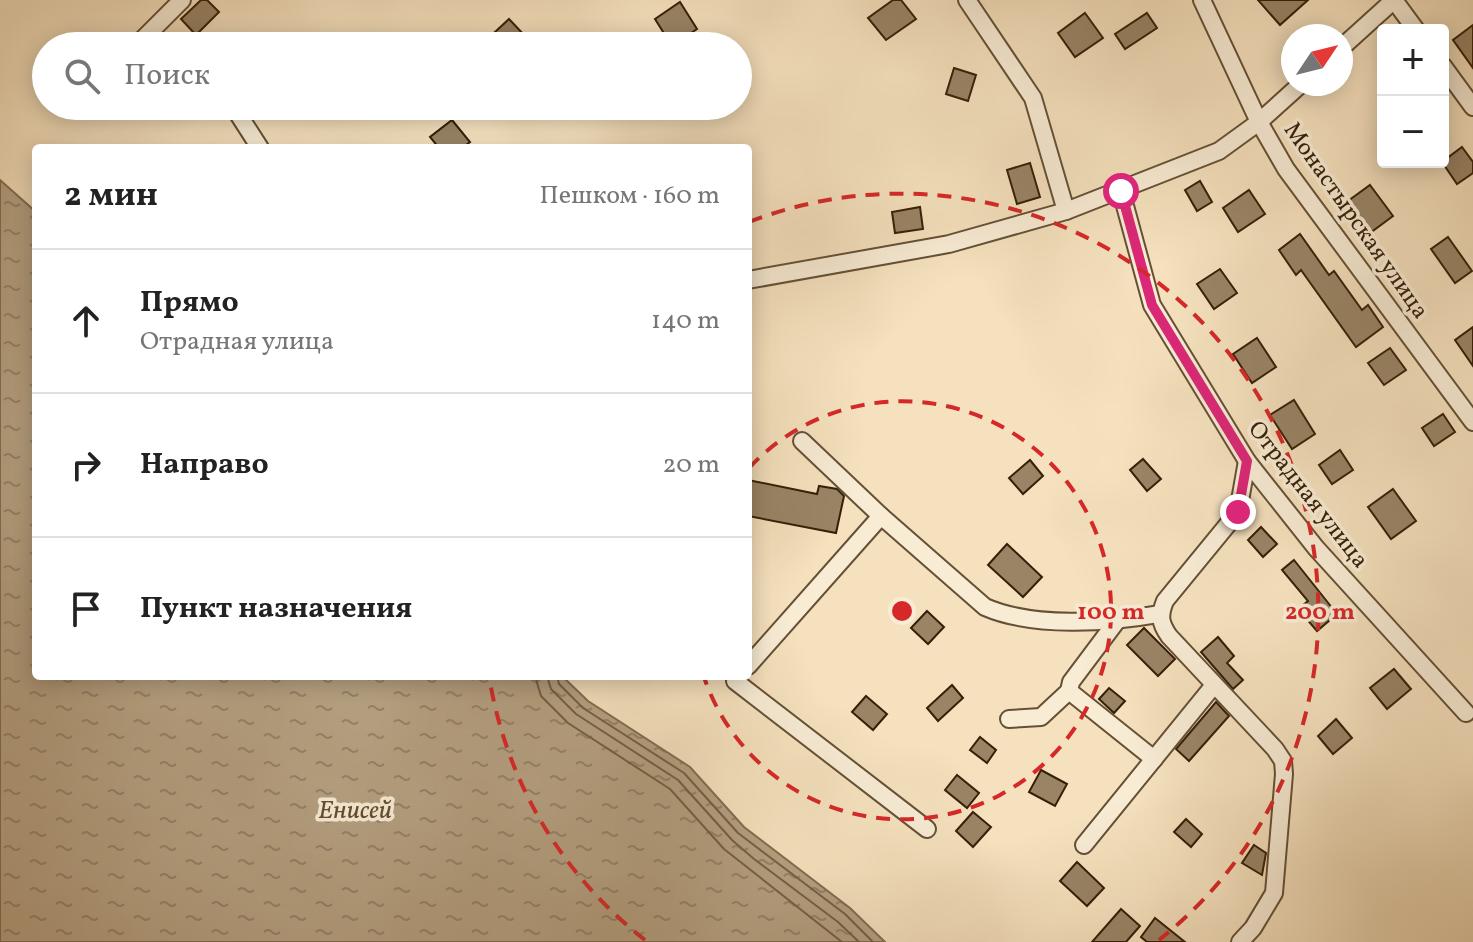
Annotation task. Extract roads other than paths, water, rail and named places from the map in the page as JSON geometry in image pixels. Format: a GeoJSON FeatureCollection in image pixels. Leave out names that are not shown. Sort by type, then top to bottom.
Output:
{"type":"FeatureCollection","features":[{"type":"Feature","properties":{"kind":"street"},"geometry":{"type":"LineString","coordinates":[[150,32],[182,0]]}},
{"type":"Feature","properties":{"kind":"street"},"geometry":{"type":"LineString","coordinates":[[967,0],[1033,98],[1066,211]]}},
{"type":"Feature","properties":{"kind":"street"},"geometry":{"type":"LineString","coordinates":[[1353,37],[1394,0],[1412,24]]}},
{"type":"Feature","properties":{"kind":"street","name":"Монастырская улица"},"geometry":{"type":"LineString","coordinates":[[1208,2],[1259,122],[1286,169],[1473,422]]}},
{"type":"Feature","properties":{"kind":"street"},"geometry":{"type":"LineString","coordinates":[[1449,74],[1473,107]]}},
{"type":"Feature","properties":{"kind":"street"},"geometry":{"type":"LineString","coordinates":[[752,279],[949,244],[1066,211],[1219,151],[1288,96]]}},
{"type":"Feature","properties":{"kind":"street"},"geometry":{"type":"LineString","coordinates":[[242,120],[257,144]]}},
{"type":"Feature","properties":{"kind":"street","name":"Отрадная улица"},"geometry":{"type":"LineString","coordinates":[[1121,191],[1152,305],[1247,461],[1316,548],[1466,713]]}},
{"type":"Feature","properties":{"kind":"street"},"geometry":{"type":"LineString","coordinates":[[802,441],[881,516],[985,607],[1025,618],[1116,622],[1159,614]]}},
{"type":"Feature","properties":{"kind":"street"},"geometry":{"type":"LineString","coordinates":[[1240,942],[1253,928],[1274,893],[1283,761],[1169,636],[1159,614],[1165,601],[1238,512],[1247,461]]}},
{"type":"Feature","properties":{"kind":"street"},"geometry":{"type":"LineString","coordinates":[[752,661],[881,516]]}},
{"type":"Feature","properties":{"kind":"street"},"geometry":{"type":"LineString","coordinates":[[1009,719],[1041,717],[1069,691],[1071,682],[1116,622]]}},
{"type":"Feature","properties":{"kind":"street"},"geometry":{"type":"LineString","coordinates":[[737,680],[927,829]]}},
{"type":"Feature","properties":{"kind":"street"},"geometry":{"type":"LineString","coordinates":[[1084,845],[1214,685]]}},
{"type":"Feature","properties":{"kind":"street"},"geometry":{"type":"LineString","coordinates":[[1069,691],[1154,759]]}},
{"type":"Feature","properties":{"kind":"water","name":"Енисей"},"geometry":{"type":"Polygon","coordinates":[[[0,180],[32,208],[32,680],[566,680],[588,701],[690,767],[744,827],[850,908],[885,942],[0,942],[0,180]]]}}]}
